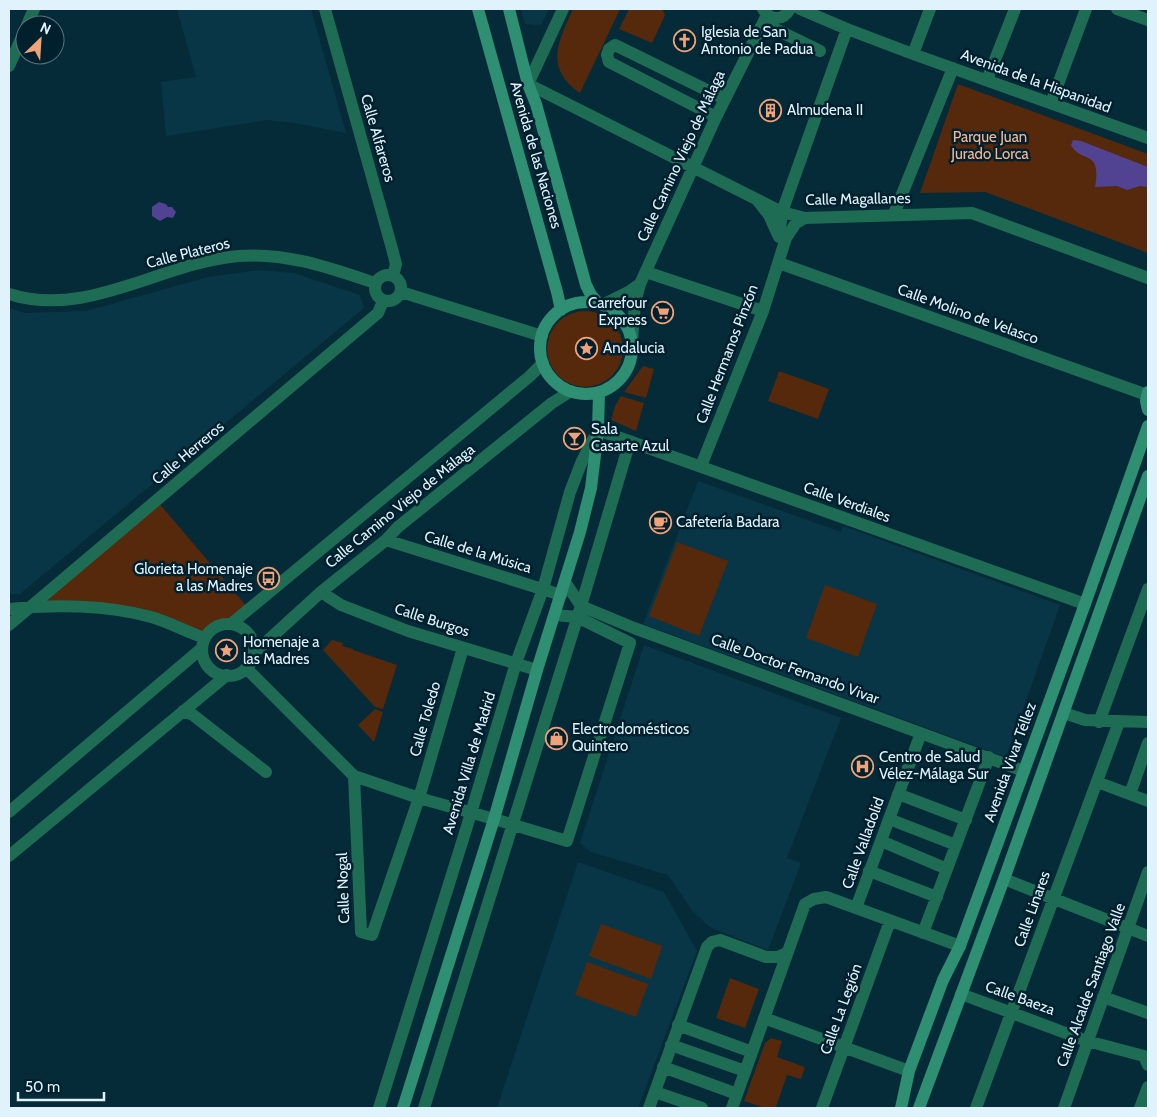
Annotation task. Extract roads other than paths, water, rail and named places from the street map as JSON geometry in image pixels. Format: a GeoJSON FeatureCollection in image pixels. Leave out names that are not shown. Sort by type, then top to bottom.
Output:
{"type":"FeatureCollection","features":[{"type":"Feature","properties":{"kind":"street","name":"Calle Alfareros"},"geometry":{"type":"LineString","coordinates":[[325,9],[396,264],[393,276]]}},
{"type":"Feature","properties":{"kind":"street","name":"Avenida de las Naciones"},"geometry":{"type":"LineString","coordinates":[[478,9],[561,310]]}},
{"type":"Feature","properties":{"kind":"street","name":"Avenida de las Naciones"},"geometry":{"type":"LineString","coordinates":[[509,9],[528,84],[536,104],[586,285],[591,295],[601,305]]}},
{"type":"Feature","properties":{"kind":"street"},"geometry":{"type":"LineString","coordinates":[[528,84],[563,9]]}},
{"type":"Feature","properties":{"kind":"street"},"geometry":{"type":"LineString","coordinates":[[764,15],[778,18],[786,15],[790,9]]}},
{"type":"Feature","properties":{"kind":"street","name":"Avenida de la Hispanidad"},"geometry":{"type":"LineString","coordinates":[[800,9],[913,54],[1051,103],[1147,134]]}},
{"type":"Feature","properties":{"kind":"street"},"geometry":{"type":"LineString","coordinates":[[913,54],[930,9]]}},
{"type":"Feature","properties":{"kind":"street"},"geometry":{"type":"LineString","coordinates":[[987,80],[1015,9]]}},
{"type":"Feature","properties":{"kind":"street"},"geometry":{"type":"LineString","coordinates":[[1051,103],[1086,9]]}},
{"type":"Feature","properties":{"kind":"street"},"geometry":{"type":"LineString","coordinates":[[1117,9],[1148,20]]}},
{"type":"Feature","properties":{"kind":"street"},"geometry":{"type":"LineString","coordinates":[[764,15],[820,51]]}},
{"type":"Feature","properties":{"kind":"street","name":"Calle Camino Viejo de Málaga"},"geometry":{"type":"LineString","coordinates":[[632,340],[635,303],[640,284],[764,15]]}},
{"type":"Feature","properties":{"kind":"street"},"geometry":{"type":"LineString","coordinates":[[780,258],[779,237],[782,212],[847,29]]}},
{"type":"Feature","properties":{"kind":"street"},"geometry":{"type":"LineString","coordinates":[[716,117],[609,62],[607,55],[609,49],[615,45],[725,99]]}},
{"type":"Feature","properties":{"kind":"street"},"geometry":{"type":"LineString","coordinates":[[9,66],[15,52]]}},
{"type":"Feature","properties":{"kind":"street"},"geometry":{"type":"LineString","coordinates":[[894,214],[953,68]]}},
{"type":"Feature","properties":{"kind":"street","name":"Calle Magallanes"},"geometry":{"type":"LineString","coordinates":[[528,84],[782,212],[805,218],[972,213],[1148,278]]}},
{"type":"Feature","properties":{"kind":"street"},"geometry":{"type":"LineString","coordinates":[[756,199],[769,215],[779,237]]}},
{"type":"Feature","properties":{"kind":"street","name":"Calle Hermanos Pinzón"},"geometry":{"type":"LineString","coordinates":[[700,466],[763,311],[791,229],[796,223],[805,218]]}},
{"type":"Feature","properties":{"kind":"street","name":"Calle Plateros"},"geometry":{"type":"LineString","coordinates":[[9,294],[26,300],[61,301],[110,291],[208,262],[237,256],[298,260],[375,284]]}},
{"type":"Feature","properties":{"kind":"street","name":"Calle Molino de Velasco"},"geometry":{"type":"LineString","coordinates":[[780,258],[1147,393]]}},
{"type":"Feature","properties":{"kind":"street"},"geometry":{"type":"LineString","coordinates":[[646,272],[763,311]]}},
{"type":"Feature","properties":{"kind":"street"},"geometry":{"type":"LineString","coordinates":[[384,276],[393,276],[400,284],[401,292],[393,301],[383,300],[375,294],[375,284],[378,279],[384,276]]}},
{"type":"Feature","properties":{"kind":"street"},"geometry":{"type":"LineString","coordinates":[[601,305],[630,292],[640,284]]}},
{"type":"Feature","properties":{"kind":"street"},"geometry":{"type":"LineString","coordinates":[[401,292],[542,336]]}},
{"type":"Feature","properties":{"kind":"street","name":"Calle Herreros"},"geometry":{"type":"LineString","coordinates":[[9,626],[378,313],[383,300]]}},
{"type":"Feature","properties":{"kind":"street"},"geometry":{"type":"LineString","coordinates":[[587,302],[601,305],[620,316],[627,328],[632,340],[632,354],[629,367],[622,378],[612,387],[599,392],[585,394],[571,392],[559,385],[549,375],[543,363],[540,350],[542,336],[552,317],[561,310],[574,304],[587,302]]}},
{"type":"Feature","properties":{"kind":"street","name":"Calle Camino Viejo de Málaga"},"geometry":{"type":"LineString","coordinates":[[231,624],[530,376],[543,363]]}},
{"type":"Feature","properties":{"kind":"street","name":"Calle Camino Viejo de Málaga"},"geometry":{"type":"LineString","coordinates":[[254,653],[321,592],[386,540],[398,527],[544,409],[571,392]]}},
{"type":"Feature","properties":{"kind":"street"},"geometry":{"type":"LineString","coordinates":[[403,1108],[494,819],[537,670],[580,532],[591,488],[598,430],[599,392]]}},
{"type":"Feature","properties":{"kind":"street"},"geometry":{"type":"LineString","coordinates":[[1147,393],[1148,410]]}},
{"type":"Feature","properties":{"kind":"street","name":"Avenida Vivar Téllez"},"geometry":{"type":"LineString","coordinates":[[901,1108],[908,1071],[944,980],[960,946],[1086,604],[1148,426]]}},
{"type":"Feature","properties":{"kind":"street","name":"Calle Verdiales"},"geometry":{"type":"LineString","coordinates":[[598,430],[1086,604]]}},
{"type":"Feature","properties":{"kind":"street","name":"Avenida Villa de Madrid"},"geometry":{"type":"LineString","coordinates":[[379,1108],[516,663],[543,589],[570,492],[598,430]]}},
{"type":"Feature","properties":{"kind":"street"},"geometry":{"type":"LineString","coordinates":[[424,1108],[579,612],[630,441]]}},
{"type":"Feature","properties":{"kind":"street"},"geometry":{"type":"LineString","coordinates":[[919,1108],[1004,879],[1148,476]]}},
{"type":"Feature","properties":{"kind":"street","name":"Calle de la Música"},"geometry":{"type":"LineString","coordinates":[[386,540],[561,595]]}},
{"type":"Feature","properties":{"kind":"street"},"geometry":{"type":"LineString","coordinates":[[246,668],[354,776],[419,798],[567,841],[630,643],[579,612],[565,582]]}},
{"type":"Feature","properties":{"kind":"street"},"geometry":{"type":"LineString","coordinates":[[1099,722],[1148,589]]}},
{"type":"Feature","properties":{"kind":"street","name":"Calle Burgos"},"geometry":{"type":"LineString","coordinates":[[321,592],[341,605],[408,631],[537,670]]}},
{"type":"Feature","properties":{"kind":"street"},"geometry":{"type":"LineString","coordinates":[[9,608],[32,606],[93,607],[151,617],[204,643]]}},
{"type":"Feature","properties":{"kind":"street"},"geometry":{"type":"LineString","coordinates":[[555,615],[579,612]]}},
{"type":"Feature","properties":{"kind":"street","name":"Calle Doctor Fernando Vivar"},"geometry":{"type":"LineString","coordinates":[[579,612],[634,628],[1024,771]]}},
{"type":"Feature","properties":{"kind":"street"},"geometry":{"type":"LineString","coordinates":[[9,812],[204,643],[211,630],[221,625],[231,624],[241,627],[249,634],[254,642],[254,653],[252,661],[246,668],[237,674],[227,676],[9,856]]}},
{"type":"Feature","properties":{"kind":"street"},"geometry":{"type":"LineString","coordinates":[[204,643],[204,658],[209,667],[217,673],[227,676]]}},
{"type":"Feature","properties":{"kind":"street","name":"Calle Toledo"},"geometry":{"type":"LineString","coordinates":[[419,798],[463,648]]}},
{"type":"Feature","properties":{"kind":"street"},"geometry":{"type":"LineString","coordinates":[[183,711],[193,715],[266,772]]}},
{"type":"Feature","properties":{"kind":"street"},"geometry":{"type":"LineString","coordinates":[[1064,712],[1085,720],[1099,722],[1148,722]]}},
{"type":"Feature","properties":{"kind":"street","name":"Calle Linares"},"geometry":{"type":"LineString","coordinates":[[976,1108],[1119,722]]}},
{"type":"Feature","properties":{"kind":"street","name":"Calle Valladolid"},"geometry":{"type":"LineString","coordinates":[[856,908],[921,733]]}},
{"type":"Feature","properties":{"kind":"street"},"geometry":{"type":"LineString","coordinates":[[1130,794],[1148,743]]}},
{"type":"Feature","properties":{"kind":"street"},"geometry":{"type":"LineString","coordinates":[[923,933],[989,757]]}},
{"type":"Feature","properties":{"kind":"street","name":"Calle Nogal"},"geometry":{"type":"LineString","coordinates":[[354,776],[361,932],[372,935],[419,798]]}},
{"type":"Feature","properties":{"kind":"street"},"geometry":{"type":"LineString","coordinates":[[1097,782],[1148,801]]}},
{"type":"Feature","properties":{"kind":"street"},"geometry":{"type":"LineString","coordinates":[[898,794],[966,820]]}},
{"type":"Feature","properties":{"kind":"street"},"geometry":{"type":"LineString","coordinates":[[889,819],[956,845]]}},
{"type":"Feature","properties":{"kind":"street"},"geometry":{"type":"LineString","coordinates":[[881,841],[948,868]]}},
{"type":"Feature","properties":{"kind":"street"},"geometry":{"type":"LineString","coordinates":[[869,871],[937,897]]}},
{"type":"Feature","properties":{"kind":"street","name":"Calle Alcalde Santiago Valle"},"geometry":{"type":"LineString","coordinates":[[1064,1108],[1148,872]]}},
{"type":"Feature","properties":{"kind":"street"},"geometry":{"type":"LineString","coordinates":[[1004,879],[1148,936]]}},
{"type":"Feature","properties":{"kind":"street"},"geometry":{"type":"LineString","coordinates":[[732,1108],[805,904],[814,899],[826,897],[960,946]]}},
{"type":"Feature","properties":{"kind":"street","name":"Calle La Legión"},"geometry":{"type":"LineString","coordinates":[[822,1108],[890,921]]}},
{"type":"Feature","properties":{"kind":"street"},"geometry":{"type":"LineString","coordinates":[[649,1108],[707,947],[712,942],[720,940],[766,957],[778,957],[788,952]]}},
{"type":"Feature","properties":{"kind":"street","name":"Calle Baeza"},"geometry":{"type":"LineString","coordinates":[[961,994],[1087,1041],[1144,1056],[1148,1066]]}},
{"type":"Feature","properties":{"kind":"street"},"geometry":{"type":"LineString","coordinates":[[1103,996],[1148,1013]]}},
{"type":"Feature","properties":{"kind":"street"},"geometry":{"type":"LineString","coordinates":[[764,1018],[908,1071]]}},
{"type":"Feature","properties":{"kind":"street"},"geometry":{"type":"LineString","coordinates":[[678,1025],[752,1052]]}},
{"type":"Feature","properties":{"kind":"street"},"geometry":{"type":"LineString","coordinates":[[671,1045],[745,1071]]}},
{"type":"Feature","properties":{"kind":"street"},"geometry":{"type":"LineString","coordinates":[[663,1067],[737,1094]]}},
{"type":"Feature","properties":{"kind":"street"},"geometry":{"type":"LineString","coordinates":[[1140,1108],[1148,1087]]}},
{"type":"Feature","properties":{"kind":"street"},"geometry":{"type":"LineString","coordinates":[[655,1092],[702,1108]]}},
{"type":"Feature","properties":{"kind":"place","name":"Iglesia de San Antonio de Padua"},"geometry":{"type":"Point","coordinates":[685,41]}},
{"type":"Feature","properties":{"kind":"place","name":"Almudena II"},"geometry":{"type":"Point","coordinates":[771,110]}},
{"type":"Feature","properties":{"kind":"place","name":"Carrefour Express"},"geometry":{"type":"Point","coordinates":[663,312]}},
{"type":"Feature","properties":{"kind":"place","name":"Andalucia"},"geometry":{"type":"Point","coordinates":[587,348]}},
{"type":"Feature","properties":{"kind":"place","name":"Sala Casarte Azul"},"geometry":{"type":"Point","coordinates":[575,438]}},
{"type":"Feature","properties":{"kind":"place","name":"Cafetería Badara"},"geometry":{"type":"Point","coordinates":[660,522]}},
{"type":"Feature","properties":{"kind":"place","name":"Glorieta Homenaje a las Madres"},"geometry":{"type":"Point","coordinates":[269,578]}},
{"type":"Feature","properties":{"kind":"place","name":"Homenaje a las Madres"},"geometry":{"type":"Point","coordinates":[227,651]}},
{"type":"Feature","properties":{"kind":"place","name":"Electrodomésticos Quintero"},"geometry":{"type":"Point","coordinates":[556,738]}},
{"type":"Feature","properties":{"kind":"place","name":"Centro de Salud Vélez-Málaga Sur"},"geometry":{"type":"Point","coordinates":[863,766]}},
{"type":"Feature","properties":{"kind":"park label","name":"Parque Juan Jurado Lorca"},"geometry":{"type":"Point","coordinates":[990,146]}}]}
